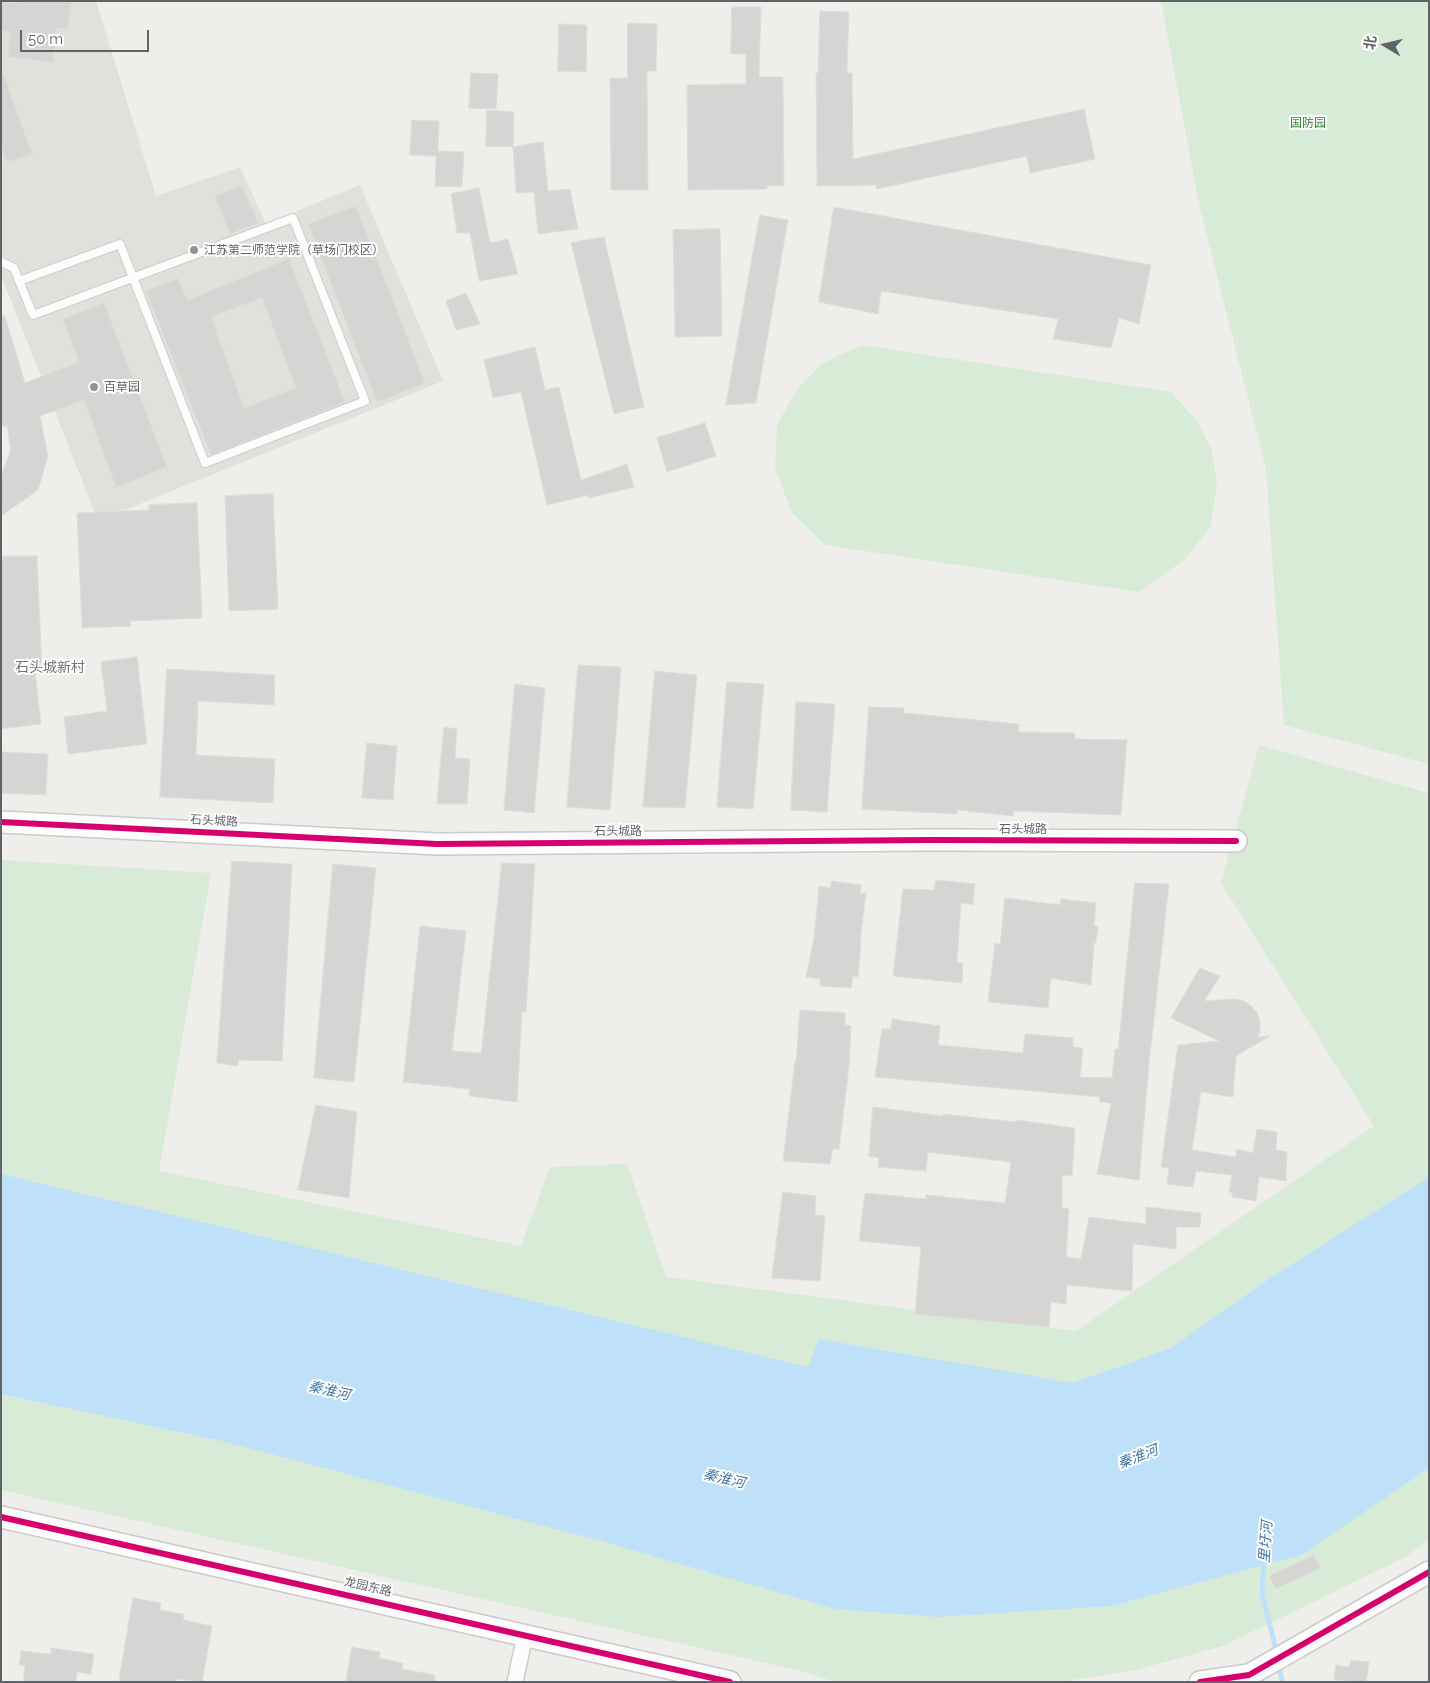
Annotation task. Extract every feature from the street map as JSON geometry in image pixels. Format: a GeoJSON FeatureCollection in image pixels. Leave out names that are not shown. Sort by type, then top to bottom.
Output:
{"type":"FeatureCollection","features":[{"type":"Feature","properties":{"kind":"street","name":"石头城路"},"geometry":{"type":"LineString","coordinates":[[1,822],[437,844],[930,840],[1236,840]]}},
{"type":"Feature","properties":{"kind":"street","name":"龙园东路"},"geometry":{"type":"LineString","coordinates":[[1,1516],[730,1682]]}},
{"type":"Feature","properties":{"kind":"street"},"geometry":{"type":"LineString","coordinates":[[1200,1682],[1248,1678],[1429,1572]]}},
{"type":"Feature","properties":{"kind":"street"},"geometry":{"type":"LineString","coordinates":[[515,1682],[525,1635]]}},
{"type":"Feature","properties":{"kind":"lane"},"geometry":{"type":"LineString","coordinates":[[1,262],[14,268],[19,281],[33,316],[133,278],[294,218],[365,401],[204,463],[133,278],[120,244],[19,281]]}},
{"type":"Feature","properties":{"kind":"shaded area","name":"江苏第二师范学院（草场门校区）"},"geometry":{"type":"Polygon","coordinates":[[[1,1],[96,1],[156,196],[240,167],[266,224],[360,185],[443,381],[98,521],[1,275],[1,1]]]}},
{"type":"Feature","properties":{"kind":"green space","name":"国防园"},"geometry":{"type":"Polygon","coordinates":[[[1161,1],[1429,1],[1429,764],[1284,725],[1266,469],[1199,204],[1161,1]]]}},
{"type":"Feature","properties":{"kind":"green space"},"geometry":{"type":"Polygon","coordinates":[[[861,345],[1171,392],[1197,421],[1212,450],[1217,485],[1210,528],[1184,560],[1139,592],[825,545],[792,513],[775,468],[777,425],[796,391],[821,364],[861,345]]]}},
{"type":"Feature","properties":{"kind":"green space"},"geometry":{"type":"Polygon","coordinates":[[[1259,745],[1429,793],[1429,1540],[1407,1556],[1223,1646],[1136,1670],[1059,1682],[836,1682],[801,1671],[1,1490],[1,860],[211,873],[159,1171],[521,1246],[550,1167],[627,1164],[666,1277],[1076,1331],[1374,1126],[1221,883],[1259,745]]]}},
{"type":"Feature","properties":{"kind":"water","name":"秦淮河"},"geometry":{"type":"Polygon","coordinates":[[[1,1174],[808,1367],[819,1339],[1073,1383],[1169,1349],[1269,1279],[1429,1177],[1429,1468],[1301,1555],[1111,1606],[937,1617],[836,1609],[597,1540],[218,1440],[1,1394],[1,1174]]]}},
{"type":"Feature","properties":{"kind":"building"},"geometry":{"type":"Polygon","coordinates":[[[17,1],[71,1],[68,29],[57,28],[53,62],[8,57],[10,31],[1,30],[1,2],[17,3],[17,1]]]}},
{"type":"Feature","properties":{"kind":"building"},"geometry":{"type":"Polygon","coordinates":[[[732,7],[761,7],[759,77],[783,77],[784,186],[767,186],[767,189],[688,190],[687,85],[746,84],[746,54],[731,54],[732,7]]]}},
{"type":"Feature","properties":{"kind":"building"},"geometry":{"type":"Polygon","coordinates":[[[820,11],[849,12],[847,73],[852,73],[853,159],[1084,109],[1095,159],[1030,173],[1027,156],[877,189],[876,185],[817,186],[816,73],[818,73],[820,11]]]}},
{"type":"Feature","properties":{"kind":"building"},"geometry":{"type":"Polygon","coordinates":[[[628,23],[657,24],[656,71],[647,71],[648,190],[611,190],[610,78],[627,78],[628,23]]]}},
{"type":"Feature","properties":{"kind":"building"},"geometry":{"type":"Polygon","coordinates":[[[559,24],[587,25],[586,72],[558,71],[559,24]]]}},
{"type":"Feature","properties":{"kind":"building"},"geometry":{"type":"Polygon","coordinates":[[[1,73],[3,73],[32,154],[7,162],[1,146],[1,73]]]}},
{"type":"Feature","properties":{"kind":"building"},"geometry":{"type":"Polygon","coordinates":[[[471,73],[498,74],[496,109],[469,108],[471,73]]]}},
{"type":"Feature","properties":{"kind":"building"},"geometry":{"type":"Polygon","coordinates":[[[487,110],[514,112],[513,147],[486,146],[487,110]]]}},
{"type":"Feature","properties":{"kind":"building"},"geometry":{"type":"Polygon","coordinates":[[[412,120],[439,121],[438,151],[464,152],[462,187],[435,186],[436,156],[410,155],[412,120]]]}},
{"type":"Feature","properties":{"kind":"building"},"geometry":{"type":"Polygon","coordinates":[[[543,142],[548,191],[570,189],[578,229],[538,234],[534,192],[516,193],[513,147],[543,142]]]}},
{"type":"Feature","properties":{"kind":"building"},"geometry":{"type":"Polygon","coordinates":[[[242,185],[258,223],[230,234],[215,196],[242,185]]]}},
{"type":"Feature","properties":{"kind":"building"},"geometry":{"type":"Polygon","coordinates":[[[479,188],[490,243],[508,239],[518,274],[479,281],[470,233],[457,233],[451,194],[479,188]]]}},
{"type":"Feature","properties":{"kind":"building"},"geometry":{"type":"Polygon","coordinates":[[[356,206],[425,383],[377,402],[308,224],[356,206]]]}},
{"type":"Feature","properties":{"kind":"building"},"geometry":{"type":"Polygon","coordinates":[[[834,207],[1151,265],[1139,324],[1119,318],[1111,348],[1053,339],[1058,319],[881,291],[878,314],[819,302],[834,207]]]}},
{"type":"Feature","properties":{"kind":"building"},"geometry":{"type":"Polygon","coordinates":[[[760,215],[788,220],[756,403],[726,405],[760,215]]]}},
{"type":"Feature","properties":{"kind":"building"},"geometry":{"type":"Polygon","coordinates":[[[720,229],[722,336],[675,337],[673,230],[720,229]]]}},
{"type":"Feature","properties":{"kind":"building"},"geometry":{"type":"Polygon","coordinates":[[[604,237],[644,407],[614,414],[571,243],[604,237]]]}},
{"type":"Feature","properties":{"kind":"building"},"geometry":{"type":"Polygon","coordinates":[[[289,259],[345,402],[211,455],[146,291],[178,278],[187,300],[289,259]],[[262,298],[211,317],[244,408],[296,388],[262,298]]]}},
{"type":"Feature","properties":{"kind":"building"},"geometry":{"type":"Polygon","coordinates":[[[466,293],[480,324],[456,330],[446,301],[466,293]]]}},
{"type":"Feature","properties":{"kind":"building","name":"百草园"},"geometry":{"type":"Polygon","coordinates":[[[104,303],[167,467],[116,487],[84,400],[40,416],[48,456],[38,490],[1,516],[1,476],[11,450],[7,426],[1,427],[1,316],[5,316],[25,383],[79,362],[63,319],[104,303]]]}},
{"type":"Feature","properties":{"kind":"building"},"geometry":{"type":"Polygon","coordinates":[[[535,347],[545,390],[559,387],[581,480],[627,464],[634,487],[589,498],[588,495],[547,505],[521,392],[493,398],[484,360],[535,347]]]}},
{"type":"Feature","properties":{"kind":"building"},"geometry":{"type":"Polygon","coordinates":[[[705,423],[716,456],[667,472],[657,438],[705,423]]]}},
{"type":"Feature","properties":{"kind":"building"},"geometry":{"type":"Polygon","coordinates":[[[273,494],[278,609],[229,611],[225,496],[273,494]]]}},
{"type":"Feature","properties":{"kind":"building"},"geometry":{"type":"Polygon","coordinates":[[[197,503],[202,618],[130,621],[131,626],[82,628],[77,513],[149,510],[149,505],[197,503]]]}},
{"type":"Feature","properties":{"kind":"building"},"geometry":{"type":"Polygon","coordinates":[[[37,556],[42,671],[35,671],[41,724],[1,729],[1,557],[37,556]]]}},
{"type":"Feature","properties":{"kind":"building"},"geometry":{"type":"Polygon","coordinates":[[[137,657],[147,744],[68,754],[64,717],[107,711],[101,662],[137,657]]]}},
{"type":"Feature","properties":{"kind":"building"},"geometry":{"type":"Polygon","coordinates":[[[578,665],[621,667],[610,810],[567,807],[578,665]]]}},
{"type":"Feature","properties":{"kind":"building"},"geometry":{"type":"Polygon","coordinates":[[[167,669],[275,675],[274,705],[198,701],[196,755],[275,759],[273,803],[160,797],[167,669]]]}},
{"type":"Feature","properties":{"kind":"building"},"geometry":{"type":"Polygon","coordinates":[[[655,671],[697,675],[685,808],[643,807],[655,671]]]}},
{"type":"Feature","properties":{"kind":"building"},"geometry":{"type":"Polygon","coordinates":[[[727,682],[764,684],[753,809],[717,807],[727,682]]]}},
{"type":"Feature","properties":{"kind":"building"},"geometry":{"type":"Polygon","coordinates":[[[515,684],[545,688],[534,813],[504,810],[515,684]]]}},
{"type":"Feature","properties":{"kind":"building"},"geometry":{"type":"Polygon","coordinates":[[[796,702],[835,704],[827,812],[791,810],[796,702]]]}},
{"type":"Feature","properties":{"kind":"building"},"geometry":{"type":"Polygon","coordinates":[[[869,707],[904,708],[904,713],[1019,724],[1018,732],[1075,733],[1075,739],[1127,740],[1121,815],[1014,811],[1013,816],[957,810],[957,814],[862,809],[869,707]]]}},
{"type":"Feature","properties":{"kind":"building"},"geometry":{"type":"Polygon","coordinates":[[[444,727],[457,729],[455,758],[470,759],[467,804],[437,804],[444,727]]]}},
{"type":"Feature","properties":{"kind":"building"},"geometry":{"type":"Polygon","coordinates":[[[367,743],[397,746],[393,800],[362,798],[367,743]]]}},
{"type":"Feature","properties":{"kind":"building"},"geometry":{"type":"Polygon","coordinates":[[[1,752],[48,754],[46,795],[1,793],[1,752]]]}},
{"type":"Feature","properties":{"kind":"building"},"geometry":{"type":"Polygon","coordinates":[[[232,861],[292,864],[282,1061],[239,1060],[237,1066],[217,1063],[232,861]]]}},
{"type":"Feature","properties":{"kind":"building"},"geometry":{"type":"Polygon","coordinates":[[[502,863],[535,864],[526,1012],[522,1012],[517,1102],[469,1096],[470,1089],[403,1082],[420,926],[466,931],[452,1051],[481,1053],[502,863]]]}},
{"type":"Feature","properties":{"kind":"building"},"geometry":{"type":"Polygon","coordinates":[[[333,864],[376,868],[354,1082],[314,1078],[333,864]]]}},
{"type":"Feature","properties":{"kind":"building"},"geometry":{"type":"Polygon","coordinates":[[[936,880],[975,884],[973,905],[961,903],[957,962],[963,963],[962,983],[893,976],[903,889],[934,890],[936,880]]]}},
{"type":"Feature","properties":{"kind":"building"},"geometry":{"type":"Polygon","coordinates":[[[832,881],[861,885],[860,893],[866,893],[858,977],[853,976],[851,988],[820,986],[820,979],[806,977],[814,938],[819,886],[830,888],[832,881]]]}},
{"type":"Feature","properties":{"kind":"building"},"geometry":{"type":"Polygon","coordinates":[[[1135,883],[1169,884],[1150,1055],[1150,1053],[1139,1180],[1097,1174],[1111,1103],[1099,1102],[1100,1097],[875,1077],[882,1029],[891,1029],[892,1019],[940,1026],[938,1045],[1023,1053],[1025,1034],[1073,1038],[1073,1047],[1083,1048],[1080,1077],[1112,1078],[1115,1049],[1118,1049],[1135,883]]]}},
{"type":"Feature","properties":{"kind":"building"},"geometry":{"type":"Polygon","coordinates":[[[1005,898],[1060,905],[1061,899],[1096,903],[1094,926],[1098,926],[1096,943],[1094,943],[1091,985],[1051,978],[1048,1008],[988,1002],[995,943],[1000,944],[1005,898]]]}},
{"type":"Feature","properties":{"kind":"building"},"geometry":{"type":"Polygon","coordinates":[[[1200,968],[1220,976],[1204,1001],[1235,999],[1244,1001],[1257,1013],[1260,1022],[1258,1037],[1270,1036],[1236,1056],[1233,1097],[1201,1092],[1192,1150],[1236,1157],[1236,1149],[1253,1153],[1257,1129],[1277,1132],[1276,1150],[1287,1152],[1286,1181],[1259,1177],[1256,1201],[1232,1197],[1233,1193],[1229,1192],[1232,1175],[1196,1171],[1193,1187],[1167,1184],[1169,1168],[1161,1167],[1178,1045],[1219,1041],[1171,1018],[1200,968]]]}},
{"type":"Feature","properties":{"kind":"building"},"geometry":{"type":"Polygon","coordinates":[[[800,1010],[845,1013],[845,1025],[851,1026],[849,1066],[839,1150],[833,1148],[830,1164],[783,1161],[796,1061],[800,1010]]]}},
{"type":"Feature","properties":{"kind":"building"},"geometry":{"type":"Polygon","coordinates":[[[316,1105],[357,1112],[349,1198],[298,1190],[316,1105]]]}},
{"type":"Feature","properties":{"kind":"building"},"geometry":{"type":"Polygon","coordinates":[[[873,1107],[943,1116],[943,1114],[1016,1122],[1016,1120],[1075,1128],[1072,1176],[1062,1175],[1062,1208],[1069,1209],[1066,1257],[1081,1259],[1089,1217],[1146,1224],[1146,1207],[1201,1213],[1200,1227],[1176,1227],[1176,1249],[1133,1244],[1132,1291],[1067,1285],[1066,1304],[1051,1302],[1049,1327],[915,1314],[921,1247],[859,1241],[865,1193],[926,1199],[926,1195],[1005,1203],[1011,1162],[928,1152],[926,1171],[878,1167],[879,1158],[869,1156],[873,1107]]]}},
{"type":"Feature","properties":{"kind":"building"},"geometry":{"type":"Polygon","coordinates":[[[783,1192],[816,1196],[815,1215],[825,1216],[820,1281],[772,1278],[783,1192]]]}},
{"type":"Feature","properties":{"kind":"building"},"geometry":{"type":"Polygon","coordinates":[[[1314,1555],[1320,1568],[1275,1589],[1270,1576],[1314,1555]]]}},
{"type":"Feature","properties":{"kind":"building"},"geometry":{"type":"Polygon","coordinates":[[[133,1598],[161,1603],[160,1610],[184,1614],[183,1620],[212,1626],[202,1682],[176,1679],[176,1682],[119,1682],[133,1598]]]}},
{"type":"Feature","properties":{"kind":"building"},"geometry":{"type":"Polygon","coordinates":[[[352,1647],[380,1652],[379,1658],[403,1663],[402,1669],[435,1675],[435,1682],[346,1682],[352,1647]]]}},
{"type":"Feature","properties":{"kind":"building"},"geometry":{"type":"Polygon","coordinates":[[[51,1648],[94,1654],[91,1674],[77,1672],[76,1682],[23,1682],[25,1666],[19,1665],[21,1651],[51,1654],[51,1648]]]}},
{"type":"Feature","properties":{"kind":"building"},"geometry":{"type":"Polygon","coordinates":[[[1352,1660],[1369,1662],[1366,1682],[1334,1680],[1336,1665],[1348,1667],[1352,1660]]]}},
{"type":"Feature","properties":{"kind":"waterway","name":"里圩河"},"geometry":{"type":"LineString","coordinates":[[1264,1559],[1262,1593],[1277,1654]]}},
{"type":"Feature","properties":{"kind":"waterway","name":"里圩河"},"geometry":{"type":"LineString","coordinates":[[1279,1665],[1282,1682]]}},
{"type":"Feature","properties":{"kind":"cycle path"},"geometry":{"type":"LineString","coordinates":[[1,822],[437,844],[930,840],[1236,841]]}},
{"type":"Feature","properties":{"kind":"cycle path"},"geometry":{"type":"LineString","coordinates":[[1,1517],[730,1682]]}},
{"type":"Feature","properties":{"kind":"cycle path"},"geometry":{"type":"LineString","coordinates":[[1200,1682],[1249,1675],[1429,1572]]}},
{"type":"Feature","properties":{"kind":"place","name":"江苏第二师范学院（草场门校区）"},"geometry":{"type":"Point","coordinates":[194,250]}},
{"type":"Feature","properties":{"kind":"place","name":"百草园"},"geometry":{"type":"Point","coordinates":[94,387]}},
{"type":"Feature","properties":{"kind":"district","name":"石头城新村"},"geometry":{"type":"Point","coordinates":[50,668]}}]}
